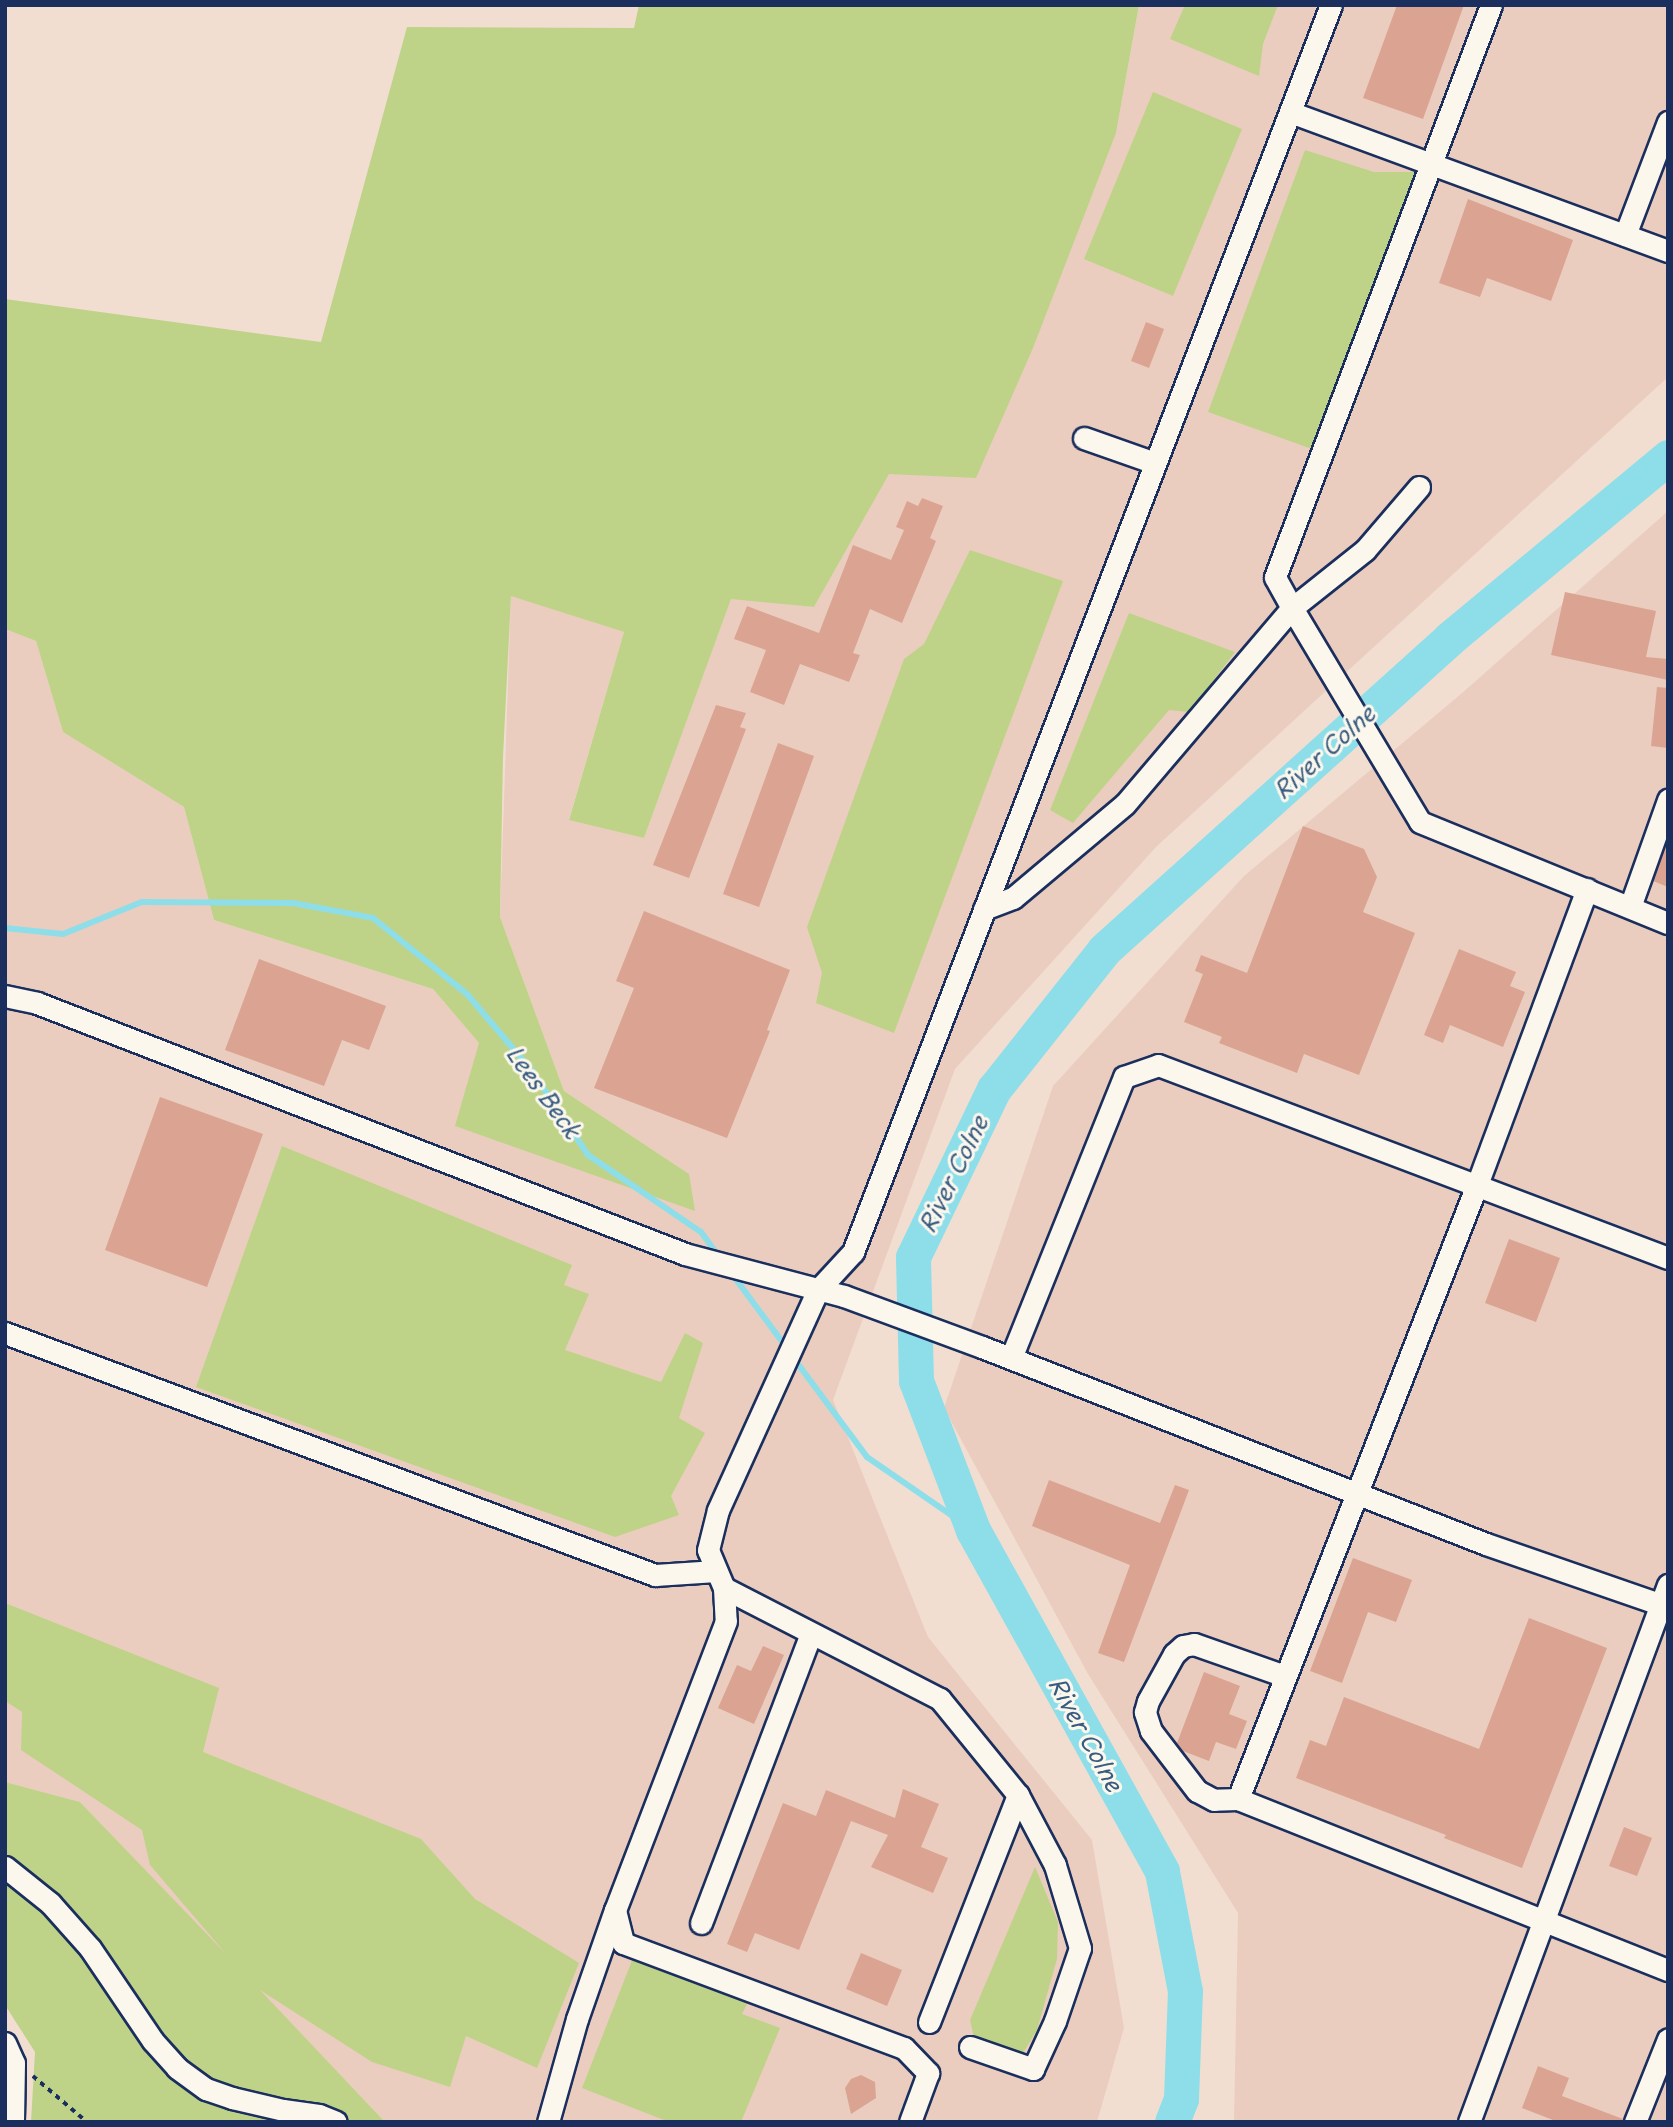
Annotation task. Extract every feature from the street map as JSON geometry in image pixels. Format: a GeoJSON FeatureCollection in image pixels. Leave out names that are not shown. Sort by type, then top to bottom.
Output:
{"type":"FeatureCollection","features":[{"type":"Feature","properties":{"kind":"street"},"geometry":{"type":"LineString","coordinates":[[548,2122],[577,2019],[615,1910],[726,1621],[720,1579],[708,1550],[718,1510],[818,1290],[853,1252],[1331,5]]}},
{"type":"Feature","properties":{"kind":"street"},"geometry":{"type":"LineString","coordinates":[[1491,5],[1275,577],[1420,822],[1668,923]]}},
{"type":"Feature","properties":{"kind":"street"},"geometry":{"type":"LineString","coordinates":[[1290,112],[1668,251]]}},
{"type":"Feature","properties":{"kind":"street"},"geometry":{"type":"LineString","coordinates":[[1625,235],[1668,122]]}},
{"type":"Feature","properties":{"kind":"street"},"geometry":{"type":"LineString","coordinates":[[1084,438],[1155,463]]}},
{"type":"Feature","properties":{"kind":"street"},"geometry":{"type":"LineString","coordinates":[[984,909],[1013,898],[1125,804],[1292,608],[1364,550],[1419,487]]}},
{"type":"Feature","properties":{"kind":"street"},"geometry":{"type":"LineString","coordinates":[[1630,907],[1668,800]]}},
{"type":"Feature","properties":{"kind":"street"},"geometry":{"type":"LineString","coordinates":[[1238,1799],[1476,1187],[1587,889]]}},
{"type":"Feature","properties":{"kind":"street"},"geometry":{"type":"LineString","coordinates":[[5,996],[37,1003],[685,1254],[845,1296],[1486,1544],[1665,1599],[1469,2122]]}},
{"type":"Feature","properties":{"kind":"street"},"geometry":{"type":"LineString","coordinates":[[1011,1358],[1124,1077],[1158,1065],[1668,1258]]}},
{"type":"Feature","properties":{"kind":"street"},"geometry":{"type":"LineString","coordinates":[[5,1333],[655,1575],[720,1579],[811,1634],[940,1699],[1018,1795],[1055,1865],[1080,1948],[1055,2021],[1033,2069],[970,2047]]}},
{"type":"Feature","properties":{"kind":"street"},"geometry":{"type":"LineString","coordinates":[[701,1923],[811,1634]]}},
{"type":"Feature","properties":{"kind":"street"},"geometry":{"type":"LineString","coordinates":[[1285,1676],[1194,1644],[1183,1646],[1174,1654],[1148,1700],[1145,1712],[1151,1731],[1197,1791],[1214,1800],[1238,1799],[1668,1970]]}},
{"type":"Feature","properties":{"kind":"street"},"geometry":{"type":"LineString","coordinates":[[929,2022],[1018,1795]]}},
{"type":"Feature","properties":{"kind":"street"},"geometry":{"type":"LineString","coordinates":[[5,1867],[50,1903],[90,1948],[153,2041],[177,2068],[206,2089],[232,2098],[319,2115],[336,2122]]}},
{"type":"Feature","properties":{"kind":"street"},"geometry":{"type":"LineString","coordinates":[[615,1910],[623,1943],[904,2048],[928,2073],[910,2122]]}},
{"type":"Feature","properties":{"kind":"street"},"geometry":{"type":"LineString","coordinates":[[1635,2122],[1668,2039]]}},
{"type":"Feature","properties":{"kind":"street"},"geometry":{"type":"LineString","coordinates":[[9,2053],[13,2122]]}},
{"type":"Feature","properties":{"kind":"path"},"geometry":{"type":"LineString","coordinates":[[9,2053],[87,2122]]}},
{"type":"Feature","properties":{"kind":"shaded area"},"geometry":{"type":"Polygon","coordinates":[[[1139,5],[1668,5],[1668,377],[1156,847],[955,1069],[833,1400],[928,1637],[1092,1840],[1124,2028],[1097,2122],[385,2122],[80,1802],[5,1782],[5,629],[36,641],[63,732],[184,807],[214,920],[433,989],[479,1043],[689,1174],[564,1091],[500,917],[511,595],[624,632],[569,819],[644,838],[731,598],[814,607],[889,473],[1116,133],[1139,5]]]}},
{"type":"Feature","properties":{"kind":"shaded area"},"geometry":{"type":"Polygon","coordinates":[[[1668,511],[1668,2122],[1234,2122],[1238,1913],[1088,1674],[944,1408],[1053,1086],[1244,876],[1461,694],[1668,511]]]}},
{"type":"Feature","properties":{"kind":"green space"},"geometry":{"type":"Polygon","coordinates":[[[639,5],[1139,5],[1116,133],[1033,348],[976,478],[889,474],[814,607],[731,599],[644,838],[569,820],[624,632],[511,596],[503,757],[500,917],[564,1091],[689,1174],[695,1211],[455,1126],[479,1043],[433,989],[214,920],[184,807],[63,732],[36,641],[5,629],[5,299],[321,342],[407,27],[634,28],[639,5]]]}},
{"type":"Feature","properties":{"kind":"green space"},"geometry":{"type":"Polygon","coordinates":[[[1185,5],[1278,5],[1263,44],[1259,76],[1170,39],[1185,5]]]}},
{"type":"Feature","properties":{"kind":"green space"},"geometry":{"type":"Polygon","coordinates":[[[1153,92],[1242,129],[1173,296],[1084,259],[1153,92]]]}},
{"type":"Feature","properties":{"kind":"green space"},"geometry":{"type":"Polygon","coordinates":[[[1305,150],[1374,172],[1415,172],[1312,449],[1208,412],[1305,150]]]}},
{"type":"Feature","properties":{"kind":"green space"},"geometry":{"type":"Polygon","coordinates":[[[970,550],[1063,581],[894,1033],[816,1003],[822,973],[807,927],[904,659],[924,644],[970,550]]]}},
{"type":"Feature","properties":{"kind":"green space"},"geometry":{"type":"Polygon","coordinates":[[[1129,613],[1235,652],[1189,712],[1169,710],[1073,823],[1050,810],[1129,613]]]}},
{"type":"Feature","properties":{"kind":"green space"},"geometry":{"type":"Polygon","coordinates":[[[282,1146],[572,1265],[564,1285],[589,1294],[565,1350],[661,1382],[685,1333],[703,1343],[679,1418],[705,1433],[671,1496],[679,1515],[615,1537],[196,1387],[282,1146]]]}},
{"type":"Feature","properties":{"kind":"green space"},"geometry":{"type":"Polygon","coordinates":[[[5,1603],[219,1688],[203,1752],[421,1839],[475,1899],[579,1963],[537,2068],[466,2036],[450,2087],[372,2062],[260,1990],[385,2122],[31,2122],[35,2052],[5,2005],[5,1782],[80,1802],[226,1954],[150,1865],[142,1830],[21,1750],[22,1712],[5,1701],[5,1603]]]}},
{"type":"Feature","properties":{"kind":"green space"},"geometry":{"type":"Polygon","coordinates":[[[1035,1867],[1058,1922],[1057,1959],[1037,2030],[1023,2053],[974,2038],[970,2020],[1035,1867]]]}},
{"type":"Feature","properties":{"kind":"green space"},"geometry":{"type":"Polygon","coordinates":[[[633,1958],[748,2002],[742,2014],[780,2028],[741,2122],[669,2122],[582,2088],[633,1958]]]}},
{"type":"Feature","properties":{"kind":"building"},"geometry":{"type":"Polygon","coordinates":[[[1397,5],[1464,5],[1423,119],[1363,98],[1397,5]]]}},
{"type":"Feature","properties":{"kind":"building"},"geometry":{"type":"Polygon","coordinates":[[[1468,199],[1573,240],[1551,301],[1487,278],[1480,297],[1439,283],[1468,199]]]}},
{"type":"Feature","properties":{"kind":"building"},"geometry":{"type":"Polygon","coordinates":[[[1146,322],[1164,329],[1149,368],[1131,361],[1146,322]]]}},
{"type":"Feature","properties":{"kind":"building"},"geometry":{"type":"Polygon","coordinates":[[[922,498],[943,506],[930,538],[936,541],[902,623],[870,609],[853,653],[860,655],[849,682],[800,664],[784,705],[750,692],[766,650],[734,639],[747,606],[819,633],[853,545],[891,560],[904,530],[896,527],[907,501],[918,506],[922,498]]]}},
{"type":"Feature","properties":{"kind":"building"},"geometry":{"type":"Polygon","coordinates":[[[1565,592],[1656,611],[1646,657],[1668,659],[1668,680],[1551,655],[1565,592]]]}},
{"type":"Feature","properties":{"kind":"building"},"geometry":{"type":"Polygon","coordinates":[[[1657,687],[1668,688],[1668,748],[1651,746],[1657,687]]]}},
{"type":"Feature","properties":{"kind":"building"},"geometry":{"type":"Polygon","coordinates":[[[716,705],[746,713],[740,727],[746,729],[689,878],[653,865],[716,705]]]}},
{"type":"Feature","properties":{"kind":"building"},"geometry":{"type":"Polygon","coordinates":[[[778,743],[814,756],[759,907],[723,894],[778,743]]]}},
{"type":"Feature","properties":{"kind":"building"},"geometry":{"type":"Polygon","coordinates":[[[1303,826],[1364,849],[1377,877],[1363,912],[1415,933],[1359,1075],[1304,1054],[1297,1073],[1219,1043],[1222,1037],[1184,1022],[1203,974],[1195,971],[1201,955],[1247,973],[1303,826]]]}},
{"type":"Feature","properties":{"kind":"building"},"geometry":{"type":"Polygon","coordinates":[[[1668,840],[1668,887],[1653,881],[1668,840]]]}},
{"type":"Feature","properties":{"kind":"building"},"geometry":{"type":"Polygon","coordinates":[[[644,911],[790,970],[767,1030],[770,1031],[727,1138],[594,1088],[634,988],[616,981],[644,911]]]}},
{"type":"Feature","properties":{"kind":"building"},"geometry":{"type":"Polygon","coordinates":[[[1459,949],[1516,972],[1510,986],[1525,992],[1503,1047],[1450,1025],[1443,1043],[1424,1035],[1459,949]]]}},
{"type":"Feature","properties":{"kind":"building"},"geometry":{"type":"Polygon","coordinates":[[[259,959],[386,1006],[369,1050],[342,1040],[324,1086],[225,1050],[259,959]]]}},
{"type":"Feature","properties":{"kind":"building"},"geometry":{"type":"Polygon","coordinates":[[[160,1097],[263,1134],[207,1287],[105,1250],[160,1097]]]}},
{"type":"Feature","properties":{"kind":"building"},"geometry":{"type":"Polygon","coordinates":[[[1509,1239],[1560,1258],[1536,1322],[1485,1303],[1509,1239]]]}},
{"type":"Feature","properties":{"kind":"building"},"geometry":{"type":"Polygon","coordinates":[[[1049,1480],[1160,1523],[1175,1485],[1189,1490],[1124,1662],[1098,1653],[1130,1565],[1032,1526],[1049,1480]]]}},
{"type":"Feature","properties":{"kind":"building"},"geometry":{"type":"Polygon","coordinates":[[[1353,1558],[1412,1580],[1396,1622],[1368,1612],[1342,1683],[1310,1671],[1353,1558]]]}},
{"type":"Feature","properties":{"kind":"building"},"geometry":{"type":"Polygon","coordinates":[[[1529,1618],[1607,1648],[1522,1868],[1444,1838],[1446,1835],[1296,1778],[1310,1740],[1326,1746],[1344,1697],[1479,1749],[1529,1618]]]}},
{"type":"Feature","properties":{"kind":"building"},"geometry":{"type":"Polygon","coordinates":[[[763,1646],[784,1655],[754,1724],[718,1708],[737,1665],[751,1671],[763,1646]]]}},
{"type":"Feature","properties":{"kind":"building"},"geometry":{"type":"Polygon","coordinates":[[[1204,1672],[1240,1686],[1229,1714],[1247,1721],[1236,1749],[1216,1742],[1209,1761],[1183,1751],[1177,1743],[1204,1672]]]}},
{"type":"Feature","properties":{"kind":"building"},"geometry":{"type":"Polygon","coordinates":[[[903,1789],[939,1804],[921,1847],[948,1858],[933,1893],[871,1867],[888,1835],[851,1821],[799,1950],[755,1933],[747,1952],[727,1944],[783,1803],[816,1816],[826,1790],[895,1818],[903,1789]]]}},
{"type":"Feature","properties":{"kind":"building"},"geometry":{"type":"Polygon","coordinates":[[[1624,1827],[1652,1838],[1637,1876],[1609,1866],[1624,1827]]]}},
{"type":"Feature","properties":{"kind":"building"},"geometry":{"type":"Polygon","coordinates":[[[861,1953],[902,1970],[887,2006],[846,1989],[861,1953]]]}},
{"type":"Feature","properties":{"kind":"building"},"geometry":{"type":"Polygon","coordinates":[[[1538,2066],[1569,2078],[1562,2096],[1623,2119],[1622,2122],[1558,2122],[1522,2108],[1538,2066]]]}},
{"type":"Feature","properties":{"kind":"building"},"geometry":{"type":"Polygon","coordinates":[[[861,2075],[875,2082],[876,2098],[851,2114],[845,2088],[851,2079],[861,2075]]]}},
{"type":"Feature","properties":{"kind":"waterway","name":"River Colne"},"geometry":{"type":"LineString","coordinates":[[1172,2122],[1181,2099],[1185,1991],[1162,1871],[973,1530],[916,1381],[913,1257],[994,1089],[1104,950],[1449,639],[1668,457]]}},
{"type":"Feature","properties":{"kind":"waterway","name":"Lees Beck"},"geometry":{"type":"LineString","coordinates":[[5,928],[63,934],[142,902],[293,903],[373,918],[467,994],[532,1071],[588,1155],[701,1232],[719,1257]]}},
{"type":"Feature","properties":{"kind":"waterway","name":"Lees Beck"},"geometry":{"type":"LineString","coordinates":[[732,1274],[786,1347]]}},
{"type":"Feature","properties":{"kind":"waterway","name":"Lees Beck"},"geometry":{"type":"LineString","coordinates":[[792,1356],[867,1457],[973,1530]]}}]}
